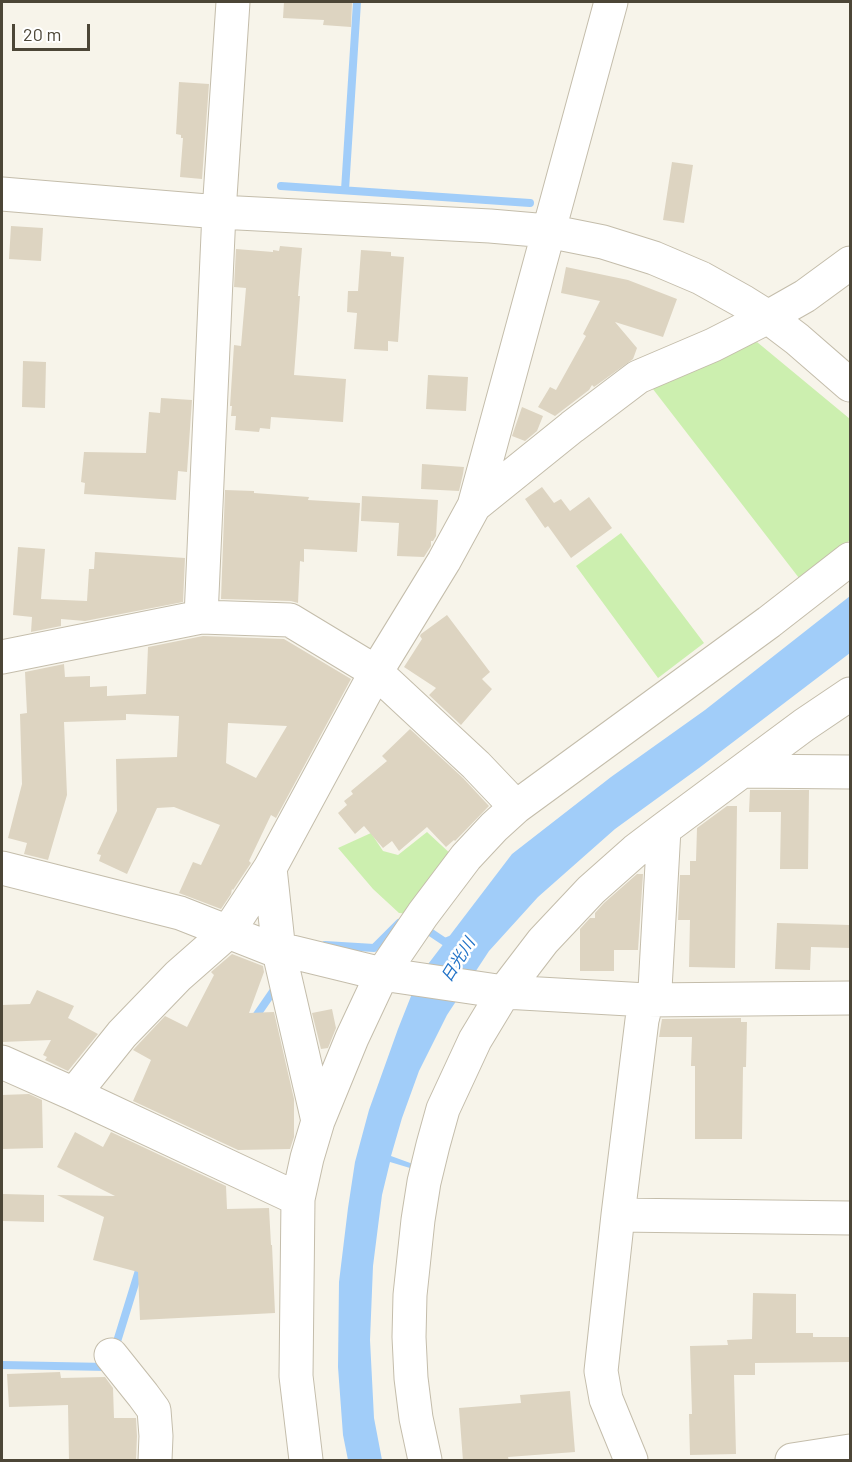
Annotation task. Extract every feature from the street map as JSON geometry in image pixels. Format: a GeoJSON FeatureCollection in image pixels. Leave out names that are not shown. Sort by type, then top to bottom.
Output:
{"type":"FeatureCollection","features":[{"type":"Feature","properties":{"kind":"street"},"geometry":{"type":"LineString","coordinates":[[201,617],[219,212],[233,2]]}},
{"type":"Feature","properties":{"kind":"street"},"geometry":{"type":"LineString","coordinates":[[74,1094],[122,1034],[178,976],[228,932],[270,868],[376,672],[444,561],[474,506],[611,2]]}},
{"type":"Feature","properties":{"kind":"street"},"geometry":{"type":"LineString","coordinates":[[2,194],[219,212],[490,226],[548,231],[603,242],[654,258],[701,278],[768,317],[850,385]]}},
{"type":"Feature","properties":{"kind":"street"},"geometry":{"type":"LineString","coordinates":[[474,506],[638,377],[713,345],[768,317],[805,296],[850,264]]}},
{"type":"Feature","properties":{"kind":"street"},"geometry":{"type":"LineString","coordinates":[[306,1461],[296,1376],[298,1199],[318,1121],[352,1038],[423,914],[466,857],[516,807],[769,622],[850,559]]}},
{"type":"Feature","properties":{"kind":"street"},"geometry":{"type":"LineString","coordinates":[[2,657],[201,617],[290,620],[376,672],[476,765],[516,807]]}},
{"type":"Feature","properties":{"kind":"street"},"geometry":{"type":"LineString","coordinates":[[425,1461],[416,1418],[409,1336],[413,1268],[424,1182],[443,1109],[500,992],[591,890],[635,851],[804,725],[850,694]]}},
{"type":"Feature","properties":{"kind":"street"},"geometry":{"type":"LineString","coordinates":[[742,771],[850,772]]}},
{"type":"Feature","properties":{"kind":"street"},"geometry":{"type":"LineString","coordinates":[[631,1461],[606,1399],[601,1371],[642,1020],[647,1000],[655,988],[664,829]]}},
{"type":"Feature","properties":{"kind":"street"},"geometry":{"type":"LineString","coordinates":[[2,868],[180,913],[279,952],[291,952],[387,974],[500,992],[647,1000],[850,998]]}},
{"type":"Feature","properties":{"kind":"street"},"geometry":{"type":"LineString","coordinates":[[270,868],[279,952],[318,1121]]}},
{"type":"Feature","properties":{"kind":"street"},"geometry":{"type":"LineString","coordinates":[[2,1062],[298,1199]]}},
{"type":"Feature","properties":{"kind":"street"},"geometry":{"type":"LineString","coordinates":[[618,1215],[850,1218]]}},
{"type":"Feature","properties":{"kind":"street"},"geometry":{"type":"LineString","coordinates":[[111,1355],[154,1410],[155,1461]]}},
{"type":"Feature","properties":{"kind":"street"},"geometry":{"type":"LineString","coordinates":[[792,1461],[850,1451]]}},
{"type":"Feature","properties":{"kind":"green space"},"geometry":{"type":"Polygon","coordinates":[[[757,342],[850,419],[850,540],[799,578],[649,384],[757,342]]]}},
{"type":"Feature","properties":{"kind":"green space"},"geometry":{"type":"Polygon","coordinates":[[[621,533],[704,643],[658,678],[576,566],[621,533]]]}},
{"type":"Feature","properties":{"kind":"green space"},"geometry":{"type":"Polygon","coordinates":[[[427,832],[454,857],[411,914],[399,913],[373,889],[338,848],[371,833],[383,851],[398,855],[427,832]]]}},
{"type":"Feature","properties":{"kind":"water","name":"日光川"},"geometry":{"type":"Polygon","coordinates":[[[850,596],[850,653],[615,829],[538,897],[489,951],[447,1015],[419,1071],[391,1156],[413,1164],[410,1168],[390,1162],[382,1195],[373,1266],[370,1340],[374,1418],[382,1460],[348,1460],[343,1435],[338,1367],[339,1282],[348,1208],[355,1162],[369,1110],[419,976],[512,854],[611,777],[705,710],[850,596]]]}},
{"type":"Feature","properties":{"kind":"building"},"geometry":{"type":"Polygon","coordinates":[[[284,2],[352,2],[351,27],[323,25],[324,20],[283,18],[284,2]]]}},
{"type":"Feature","properties":{"kind":"building"},"geometry":{"type":"Polygon","coordinates":[[[179,82],[209,84],[202,179],[180,177],[183,138],[176,134],[179,82]]]}},
{"type":"Feature","properties":{"kind":"building"},"geometry":{"type":"Polygon","coordinates":[[[672,162],[693,165],[684,223],[663,220],[672,162]]]}},
{"type":"Feature","properties":{"kind":"building"},"geometry":{"type":"Polygon","coordinates":[[[11,226],[43,228],[41,261],[9,259],[11,226]]]}},
{"type":"Feature","properties":{"kind":"building"},"geometry":{"type":"Polygon","coordinates":[[[280,246],[302,248],[294,375],[346,379],[343,422],[271,417],[270,429],[260,428],[259,432],[235,430],[236,416],[231,416],[232,406],[230,406],[234,345],[241,346],[246,288],[234,287],[236,249],[273,252],[273,250],[279,251],[280,246]]]}},
{"type":"Feature","properties":{"kind":"building"},"geometry":{"type":"Polygon","coordinates":[[[361,250],[391,252],[391,256],[404,257],[398,342],[388,341],[388,351],[354,349],[357,313],[347,312],[348,291],[358,291],[361,250]]]}},
{"type":"Feature","properties":{"kind":"building"},"geometry":{"type":"Polygon","coordinates":[[[566,267],[628,280],[677,299],[663,337],[615,322],[637,348],[633,359],[594,387],[592,385],[589,390],[555,416],[538,407],[550,387],[556,390],[586,336],[583,334],[600,301],[561,293],[566,267]]]}},
{"type":"Feature","properties":{"kind":"building"},"geometry":{"type":"Polygon","coordinates":[[[23,361],[46,362],[45,408],[22,407],[23,361]]]}},
{"type":"Feature","properties":{"kind":"building"},"geometry":{"type":"Polygon","coordinates":[[[428,375],[468,377],[466,411],[426,409],[428,375]]]}},
{"type":"Feature","properties":{"kind":"building"},"geometry":{"type":"Polygon","coordinates":[[[161,398],[192,400],[187,472],[178,471],[176,500],[84,494],[85,483],[81,482],[84,452],[146,453],[149,412],[160,413],[161,398]]]}},
{"type":"Feature","properties":{"kind":"building"},"geometry":{"type":"Polygon","coordinates":[[[522,407],[543,416],[537,431],[525,441],[512,436],[522,407]]]}},
{"type":"Feature","properties":{"kind":"building"},"geometry":{"type":"Polygon","coordinates":[[[422,464],[464,467],[459,491],[421,489],[422,464]]]}},
{"type":"Feature","properties":{"kind":"building"},"geometry":{"type":"Polygon","coordinates":[[[542,487],[554,503],[561,499],[570,511],[589,497],[612,528],[571,558],[548,526],[545,528],[525,499],[542,487]]]}},
{"type":"Feature","properties":{"kind":"building"},"geometry":{"type":"Polygon","coordinates":[[[225,490],[309,497],[308,500],[360,503],[357,552],[304,549],[304,562],[300,561],[298,603],[221,599],[225,490]]]}},
{"type":"Feature","properties":{"kind":"building"},"geometry":{"type":"Polygon","coordinates":[[[362,496],[438,500],[436,536],[431,541],[431,546],[424,557],[397,556],[399,523],[361,521],[362,496]]]}},
{"type":"Feature","properties":{"kind":"building"},"geometry":{"type":"Polygon","coordinates":[[[18,547],[45,549],[41,599],[87,601],[89,569],[94,569],[95,552],[185,558],[183,602],[85,621],[61,619],[61,626],[31,632],[32,617],[13,615],[18,547]]]}},
{"type":"Feature","properties":{"kind":"building"},"geometry":{"type":"Polygon","coordinates":[[[447,615],[490,672],[482,679],[492,689],[461,725],[429,695],[436,688],[404,667],[422,639],[421,634],[447,615]]]}},
{"type":"Feature","properties":{"kind":"building"},"geometry":{"type":"Polygon","coordinates":[[[203,636],[284,639],[351,679],[276,818],[271,815],[249,861],[251,863],[221,909],[179,893],[193,862],[201,865],[220,825],[174,807],[157,808],[127,874],[99,861],[101,855],[97,854],[117,811],[116,759],[177,757],[179,716],[126,714],[126,720],[64,722],[67,795],[48,860],[24,854],[27,843],[8,838],[22,784],[20,714],[27,713],[25,672],[64,664],[65,677],[90,676],[90,687],[107,686],[107,696],[146,694],[148,647],[203,636]],[[228,723],[226,763],[256,778],[287,726],[228,723]]]}},
{"type":"Feature","properties":{"kind":"building"},"geometry":{"type":"Polygon","coordinates":[[[410,729],[463,778],[489,806],[455,841],[446,847],[427,827],[399,851],[392,841],[383,848],[364,826],[355,834],[338,813],[347,805],[344,801],[353,794],[351,791],[387,761],[382,756],[410,729]]]}},
{"type":"Feature","properties":{"kind":"building"},"geometry":{"type":"Polygon","coordinates":[[[750,790],[809,790],[808,869],[780,869],[781,812],[749,812],[750,790]]]}},
{"type":"Feature","properties":{"kind":"building"},"geometry":{"type":"Polygon","coordinates":[[[727,806],[737,806],[735,968],[689,967],[690,920],[678,920],[680,875],[690,875],[690,861],[696,861],[697,828],[727,806]]]}},
{"type":"Feature","properties":{"kind":"building"},"geometry":{"type":"Polygon","coordinates":[[[637,874],[643,874],[638,950],[614,950],[614,971],[580,971],[580,929],[590,918],[595,918],[595,913],[604,903],[637,874]]]}},
{"type":"Feature","properties":{"kind":"building"},"geometry":{"type":"Polygon","coordinates":[[[777,923],[850,925],[850,948],[811,947],[810,970],[775,969],[777,923]]]}},
{"type":"Feature","properties":{"kind":"building"},"geometry":{"type":"Polygon","coordinates":[[[232,954],[263,966],[264,972],[249,1013],[274,1012],[294,1099],[294,1137],[290,1149],[238,1150],[133,1101],[151,1060],[133,1050],[165,1016],[187,1027],[214,975],[211,972],[232,954]]]}},
{"type":"Feature","properties":{"kind":"building"},"geometry":{"type":"Polygon","coordinates":[[[37,990],[74,1006],[68,1018],[98,1034],[68,1071],[45,1060],[47,1057],[43,1055],[51,1040],[2,1042],[2,1005],[30,1004],[37,990]]]}},
{"type":"Feature","properties":{"kind":"building"},"geometry":{"type":"Polygon","coordinates":[[[332,1009],[336,1028],[328,1048],[321,1049],[312,1013],[332,1009]]]}},
{"type":"Feature","properties":{"kind":"building"},"geometry":{"type":"Polygon","coordinates":[[[741,1018],[741,1022],[747,1022],[746,1067],[743,1067],[742,1139],[695,1139],[695,1066],[691,1066],[692,1037],[659,1037],[662,1019],[741,1018]]]}},
{"type":"Feature","properties":{"kind":"building"},"geometry":{"type":"Polygon","coordinates":[[[29,1094],[42,1100],[43,1148],[2,1149],[2,1095],[29,1094]]]}},
{"type":"Feature","properties":{"kind":"building"},"geometry":{"type":"Polygon","coordinates":[[[75,1132],[103,1147],[111,1132],[226,1186],[227,1209],[269,1208],[275,1313],[140,1320],[138,1272],[93,1260],[104,1217],[57,1195],[115,1196],[57,1167],[75,1132]]]}},
{"type":"Feature","properties":{"kind":"building"},"geometry":{"type":"Polygon","coordinates":[[[2,1194],[44,1195],[44,1222],[2,1221],[2,1194]]]}},
{"type":"Feature","properties":{"kind":"building"},"geometry":{"type":"Polygon","coordinates":[[[753,1293],[796,1294],[796,1333],[813,1333],[813,1337],[850,1337],[850,1362],[755,1363],[755,1375],[734,1375],[736,1454],[690,1455],[689,1414],[692,1414],[690,1346],[728,1345],[727,1340],[752,1339],[753,1293]]]}},
{"type":"Feature","properties":{"kind":"building"},"geometry":{"type":"Polygon","coordinates":[[[60,1372],[61,1378],[105,1377],[113,1388],[114,1418],[136,1418],[136,1461],[69,1461],[68,1405],[9,1407],[7,1374],[60,1372]]]}},
{"type":"Feature","properties":{"kind":"building"},"geometry":{"type":"Polygon","coordinates":[[[570,1391],[575,1452],[508,1457],[509,1461],[463,1461],[459,1408],[521,1403],[520,1395],[570,1391]]]}},
{"type":"Feature","properties":{"kind":"waterway"},"geometry":{"type":"LineString","coordinates":[[345,190],[357,2]]}},
{"type":"Feature","properties":{"kind":"waterway"},"geometry":{"type":"LineString","coordinates":[[281,186],[530,203]]}},
{"type":"Feature","properties":{"kind":"waterway"},"geometry":{"type":"LineString","coordinates":[[325,945],[374,948],[399,923]]}},
{"type":"Feature","properties":{"kind":"waterway","name":"日光川"},"geometry":{"type":"LineString","coordinates":[[430,932],[445,942],[455,938]]}},
{"type":"Feature","properties":{"kind":"waterway"},"geometry":{"type":"LineString","coordinates":[[254,1019],[276,987]]}},
{"type":"Feature","properties":{"kind":"waterway"},"geometry":{"type":"LineString","coordinates":[[116,1349],[141,1264]]}},
{"type":"Feature","properties":{"kind":"waterway"},"geometry":{"type":"LineString","coordinates":[[2,1365],[108,1367]]}}]}
